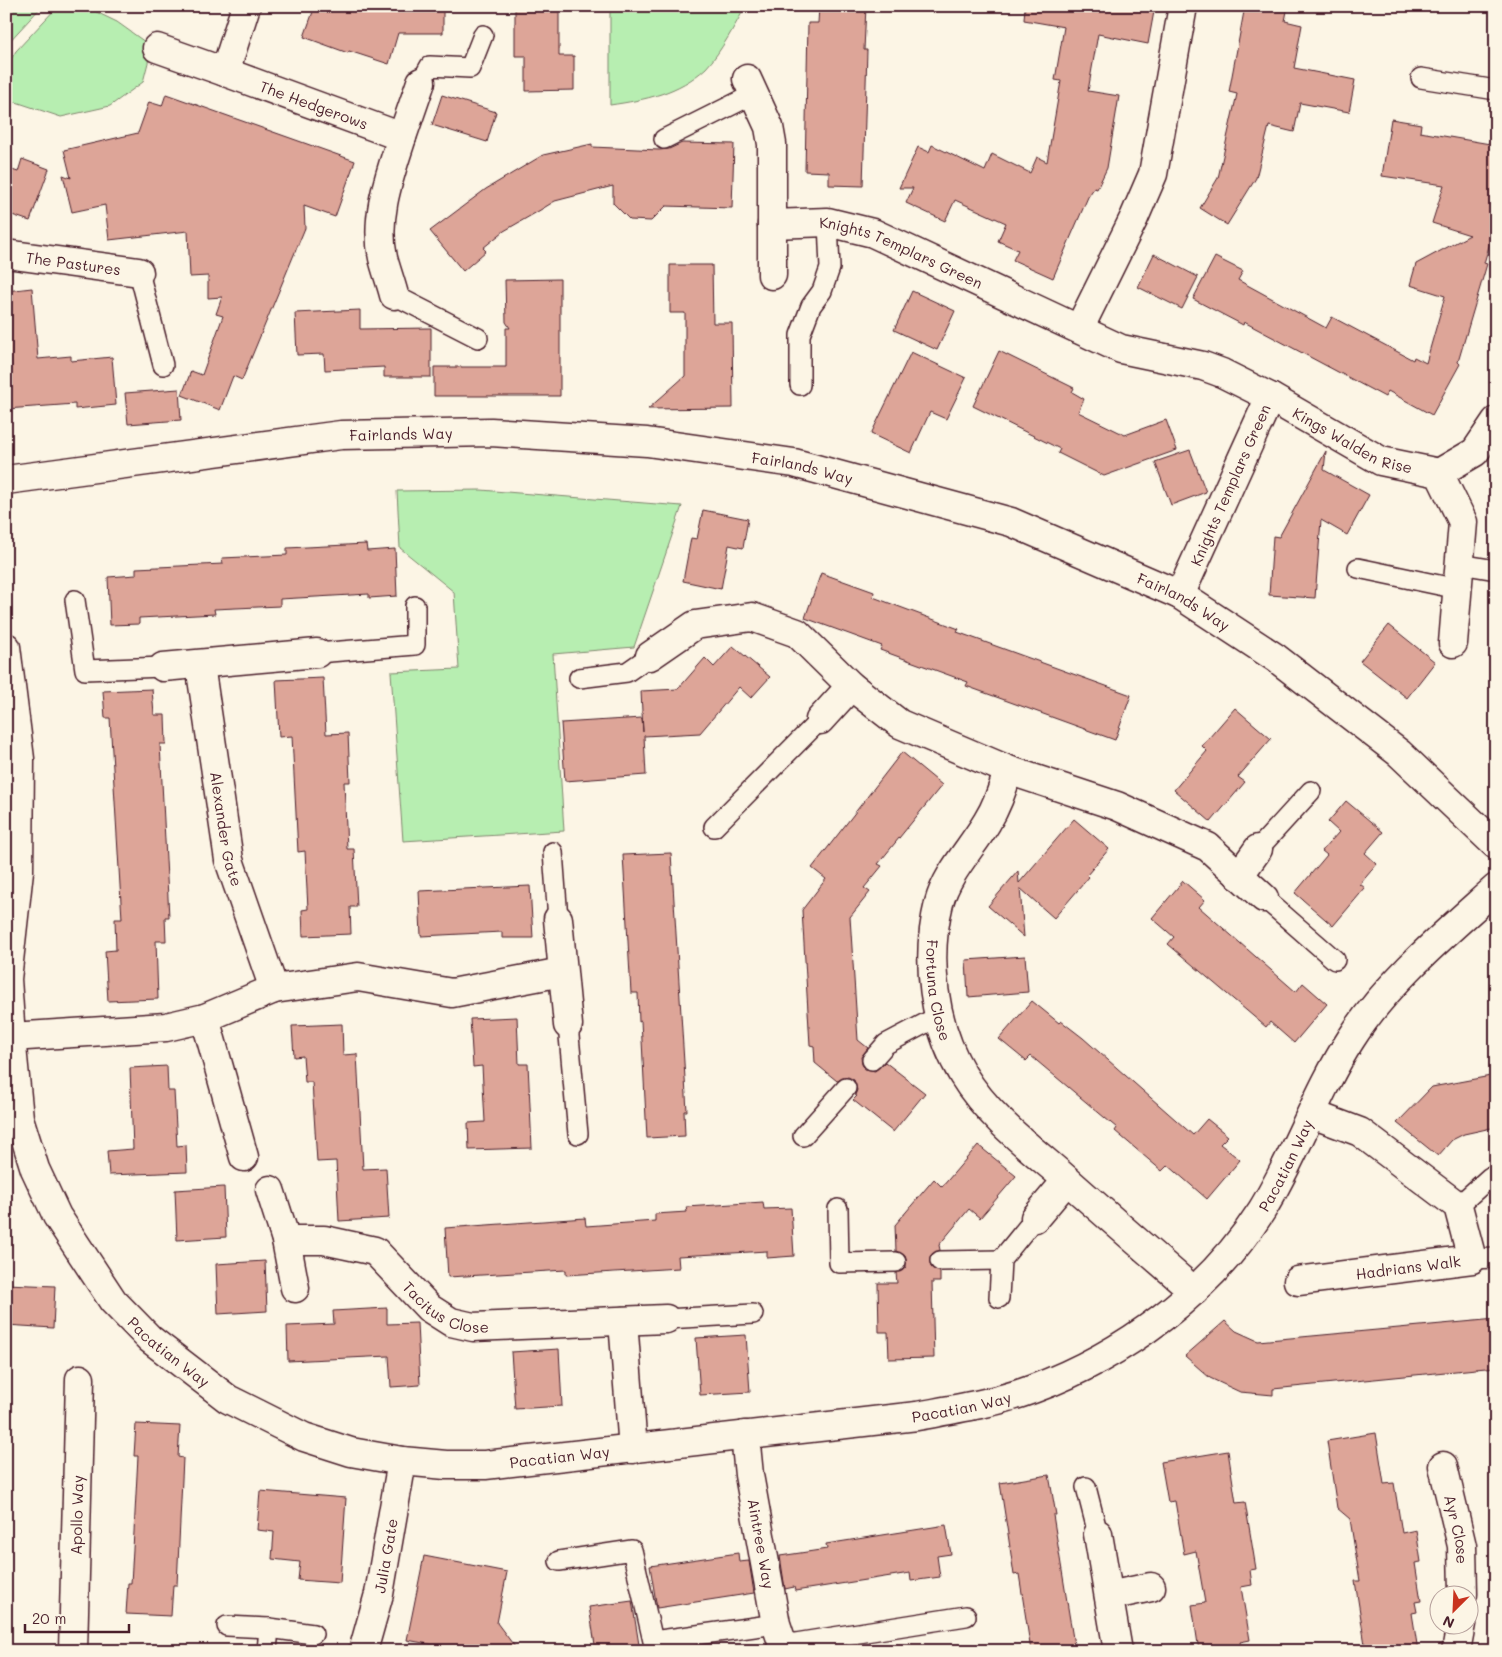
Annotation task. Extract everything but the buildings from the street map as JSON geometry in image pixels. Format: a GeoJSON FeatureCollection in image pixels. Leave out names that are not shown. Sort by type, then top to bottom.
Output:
{"type":"FeatureCollection","features":[{"type":"Feature","properties":{"kind":"street"},"geometry":{"type":"LineString","coordinates":[[225,72],[246,6]]}},
{"type":"Feature","properties":{"kind":"street"},"geometry":{"type":"LineString","coordinates":[[1078,329],[1134,218],[1153,174],[1184,6]]}},
{"type":"Feature","properties":{"kind":"street","name":"The Hedgerows"},"geometry":{"type":"LineString","coordinates":[[157,48],[402,137]]}},
{"type":"Feature","properties":{"kind":"street"},"geometry":{"type":"LineString","coordinates":[[394,295],[383,256],[382,224],[384,195],[421,82]]}},
{"type":"Feature","properties":{"kind":"street"},"geometry":{"type":"LineString","coordinates":[[751,87],[769,127],[772,144],[772,275]]}},
{"type":"Feature","properties":{"kind":"street","name":"Knights Templars Green"},"geometry":{"type":"LineString","coordinates":[[772,224],[828,222],[873,232],[1121,349],[1203,366],[1222,373],[1270,397],[1180,595]]}},
{"type":"Feature","properties":{"kind":"street","name":"The Pastures"},"geometry":{"type":"LineString","coordinates":[[6,254],[139,272]]}},
{"type":"Feature","properties":{"kind":"street","name":"Kings Walden Rise"},"geometry":{"type":"LineString","coordinates":[[1270,397],[1381,461],[1439,473]]}},
{"type":"Feature","properties":{"kind":"street"},"geometry":{"type":"LineString","coordinates":[[1453,643],[1463,522],[1439,473],[1475,452],[1496,421]]}},
{"type":"Feature","properties":{"kind":"street","name":"Fairlands Way"},"geometry":{"type":"LineString","coordinates":[[6,480],[341,435],[491,432],[647,442],[794,463],[1011,522],[1180,595],[1276,658],[1399,753],[1496,845]]}},
{"type":"Feature","properties":{"kind":"street"},"geometry":{"type":"LineString","coordinates":[[650,656],[695,624],[752,617],[797,633],[851,686],[900,724],[1008,770],[1117,806],[1208,847],[1264,898]]}},
{"type":"Feature","properties":{"kind":"street","name":"Pacatian Way"},"geometry":{"type":"LineString","coordinates":[[6,646],[19,871],[7,979],[11,1037],[19,1118],[35,1169],[57,1216],[112,1301],[150,1339],[228,1399],[304,1437],[351,1452],[402,1461],[446,1466],[485,1465],[917,1416],[977,1404],[1031,1390],[1097,1360],[1140,1334],[1194,1291],[1235,1247],[1261,1211],[1284,1172],[1351,1038],[1377,1002],[1452,926],[1496,888]]}},
{"type":"Feature","properties":{"kind":"street"},"geometry":{"type":"LineString","coordinates":[[163,667],[317,653]]}},
{"type":"Feature","properties":{"kind":"street","name":"Alexander Gate"},"geometry":{"type":"LineString","coordinates":[[200,665],[230,860],[274,989]]}},
{"type":"Feature","properties":{"kind":"street"},"geometry":{"type":"LineString","coordinates":[[820,720],[851,686]]}},
{"type":"Feature","properties":{"kind":"street","name":"Fortuna Close"},"geometry":{"type":"LineString","coordinates":[[1008,770],[1000,799],[948,881],[940,901],[934,927],[933,954],[934,985],[939,1016],[962,1075],[979,1097],[1026,1145],[1194,1291]]}},
{"type":"Feature","properties":{"kind":"street"},"geometry":{"type":"LineString","coordinates":[[1240,876],[1258,850]]}},
{"type":"Feature","properties":{"kind":"street"},"geometry":{"type":"LineString","coordinates":[[558,919],[568,1025]]}},
{"type":"Feature","properties":{"kind":"street"},"geometry":{"type":"LineString","coordinates":[[11,1037],[166,1027],[205,1018],[274,989],[358,977],[452,993],[562,972]]}},
{"type":"Feature","properties":{"kind":"street"},"geometry":{"type":"LineString","coordinates":[[205,1018],[244,1157]]}},
{"type":"Feature","properties":{"kind":"street"},"geometry":{"type":"LineString","coordinates":[[1312,1114],[1360,1132],[1458,1206]]}},
{"type":"Feature","properties":{"kind":"street"},"geometry":{"type":"LineString","coordinates":[[1035,1218],[1067,1180]]}},
{"type":"Feature","properties":{"kind":"street"},"geometry":{"type":"LineString","coordinates":[[270,1190],[286,1240],[295,1288]]}},
{"type":"Feature","properties":{"kind":"street","name":"Hadrians Walk"},"geometry":{"type":"LineString","coordinates":[[1298,1281],[1484,1258],[1458,1206]]}},
{"type":"Feature","properties":{"kind":"street","name":"Tacitus Close"},"geometry":{"type":"LineString","coordinates":[[286,1240],[324,1240],[375,1251],[430,1308],[451,1322],[473,1326],[666,1319]]}},
{"type":"Feature","properties":{"kind":"street"},"geometry":{"type":"LineString","coordinates":[[623,1322],[633,1449]]}},
{"type":"Feature","properties":{"kind":"street","name":"Apollo Way"},"geometry":{"type":"LineString","coordinates":[[73,1651],[80,1379]]}},
{"type":"Feature","properties":{"kind":"street","name":"Aintree Way"},"geometry":{"type":"LineString","coordinates":[[745,1435],[749,1475],[782,1640]]}},
{"type":"Feature","properties":{"kind":"street","name":"Julia Gate"},"geometry":{"type":"LineString","coordinates":[[363,1651],[379,1594],[402,1461]]}},
{"type":"Feature","properties":{"kind":"street","name":"Ayr Close"},"geometry":{"type":"LineString","coordinates":[[1443,1466],[1462,1546],[1463,1584]]}},
{"type":"Feature","properties":{"kind":"street"},"geometry":{"type":"LineString","coordinates":[[1098,1534],[1118,1651]]}},
{"type":"Feature","properties":{"kind":"street"},"geometry":{"type":"LineString","coordinates":[[1109,1596],[1151,1587]]}},
{"type":"Feature","properties":{"kind":"street"},"geometry":{"type":"LineString","coordinates":[[1456,1651],[1459,1634]]}},
{"type":"Feature","properties":{"kind":"lane"},"geometry":{"type":"LineString","coordinates":[[421,82],[430,66],[470,68],[483,35]]}},
{"type":"Feature","properties":{"kind":"lane"},"geometry":{"type":"LineString","coordinates":[[1421,78],[1496,90]]}},
{"type":"Feature","properties":{"kind":"lane"},"geometry":{"type":"LineString","coordinates":[[664,139],[751,87]]}},
{"type":"Feature","properties":{"kind":"lane"},"geometry":{"type":"LineString","coordinates":[[800,385],[800,335],[811,306],[822,291],[830,268],[828,222]]}},
{"type":"Feature","properties":{"kind":"lane"},"geometry":{"type":"LineString","coordinates":[[139,272],[164,365]]}},
{"type":"Feature","properties":{"kind":"lane"},"geometry":{"type":"LineString","coordinates":[[394,295],[478,338]]}},
{"type":"Feature","properties":{"kind":"lane"},"geometry":{"type":"LineString","coordinates":[[1358,568],[1459,577],[1496,570]]}},
{"type":"Feature","properties":{"kind":"lane"},"geometry":{"type":"LineString","coordinates":[[75,600],[85,670],[163,667]]}},
{"type":"Feature","properties":{"kind":"lane"},"geometry":{"type":"LineString","coordinates":[[317,653],[415,645],[415,606]]}},
{"type":"Feature","properties":{"kind":"lane"},"geometry":{"type":"LineString","coordinates":[[579,678],[627,672],[650,656]]}},
{"type":"Feature","properties":{"kind":"lane"},"geometry":{"type":"LineString","coordinates":[[714,827],[820,720]]}},
{"type":"Feature","properties":{"kind":"lane"},"geometry":{"type":"LineString","coordinates":[[1258,850],[1311,791]]}},
{"type":"Feature","properties":{"kind":"lane"},"geometry":{"type":"LineString","coordinates":[[553,852],[558,919]]}},
{"type":"Feature","properties":{"kind":"lane"},"geometry":{"type":"LineString","coordinates":[[1264,898],[1336,960]]}},
{"type":"Feature","properties":{"kind":"lane"},"geometry":{"type":"LineString","coordinates":[[872,1060],[886,1044],[939,1016]]}},
{"type":"Feature","properties":{"kind":"lane"},"geometry":{"type":"LineString","coordinates":[[568,1025],[578,1134]]}},
{"type":"Feature","properties":{"kind":"lane"},"geometry":{"type":"LineString","coordinates":[[803,1136],[846,1088]]}},
{"type":"Feature","properties":{"kind":"lane"},"geometry":{"type":"LineString","coordinates":[[1458,1206],[1490,1177]]}},
{"type":"Feature","properties":{"kind":"lane"},"geometry":{"type":"LineString","coordinates":[[838,1209],[839,1264],[896,1262]]}},
{"type":"Feature","properties":{"kind":"lane"},"geometry":{"type":"LineString","coordinates":[[999,1298],[1001,1260],[1035,1218]]}},
{"type":"Feature","properties":{"kind":"lane"},"geometry":{"type":"LineString","coordinates":[[940,1261],[1001,1260]]}},
{"type":"Feature","properties":{"kind":"lane"},"geometry":{"type":"LineString","coordinates":[[666,1319],[753,1314]]}},
{"type":"Feature","properties":{"kind":"lane"},"geometry":{"type":"LineString","coordinates":[[1086,1487],[1098,1534]]}},
{"type":"Feature","properties":{"kind":"lane"},"geometry":{"type":"LineString","coordinates":[[559,1561],[632,1550],[653,1641],[782,1640],[966,1616]]}},
{"type":"Feature","properties":{"kind":"lane"},"geometry":{"type":"LineString","coordinates":[[227,1626],[269,1628],[313,1634]]}},
{"type":"Feature","properties":{"kind":"lane"},"geometry":{"type":"LineString","coordinates":[[267,1651],[269,1628]]}},
{"type":"Feature","properties":{"kind":"green space"},"geometry":{"type":"Polygon","coordinates":[[[6,6],[42,6],[6,45],[6,6]]]}},
{"type":"Feature","properties":{"kind":"green space"},"geometry":{"type":"Polygon","coordinates":[[[58,6],[84,6],[117,22],[152,47],[143,82],[110,106],[61,117],[16,102],[6,109],[6,67],[16,51],[58,6]]]}},
{"type":"Feature","properties":{"kind":"green space"},"geometry":{"type":"Polygon","coordinates":[[[610,6],[746,6],[717,54],[696,77],[685,84],[649,98],[610,105],[610,6]]]}},
{"type":"Feature","properties":{"kind":"green space"},"geometry":{"type":"Polygon","coordinates":[[[481,490],[682,506],[634,647],[553,654],[564,831],[403,841],[391,672],[459,669],[454,592],[400,548],[397,491],[481,490]]]}}]}
